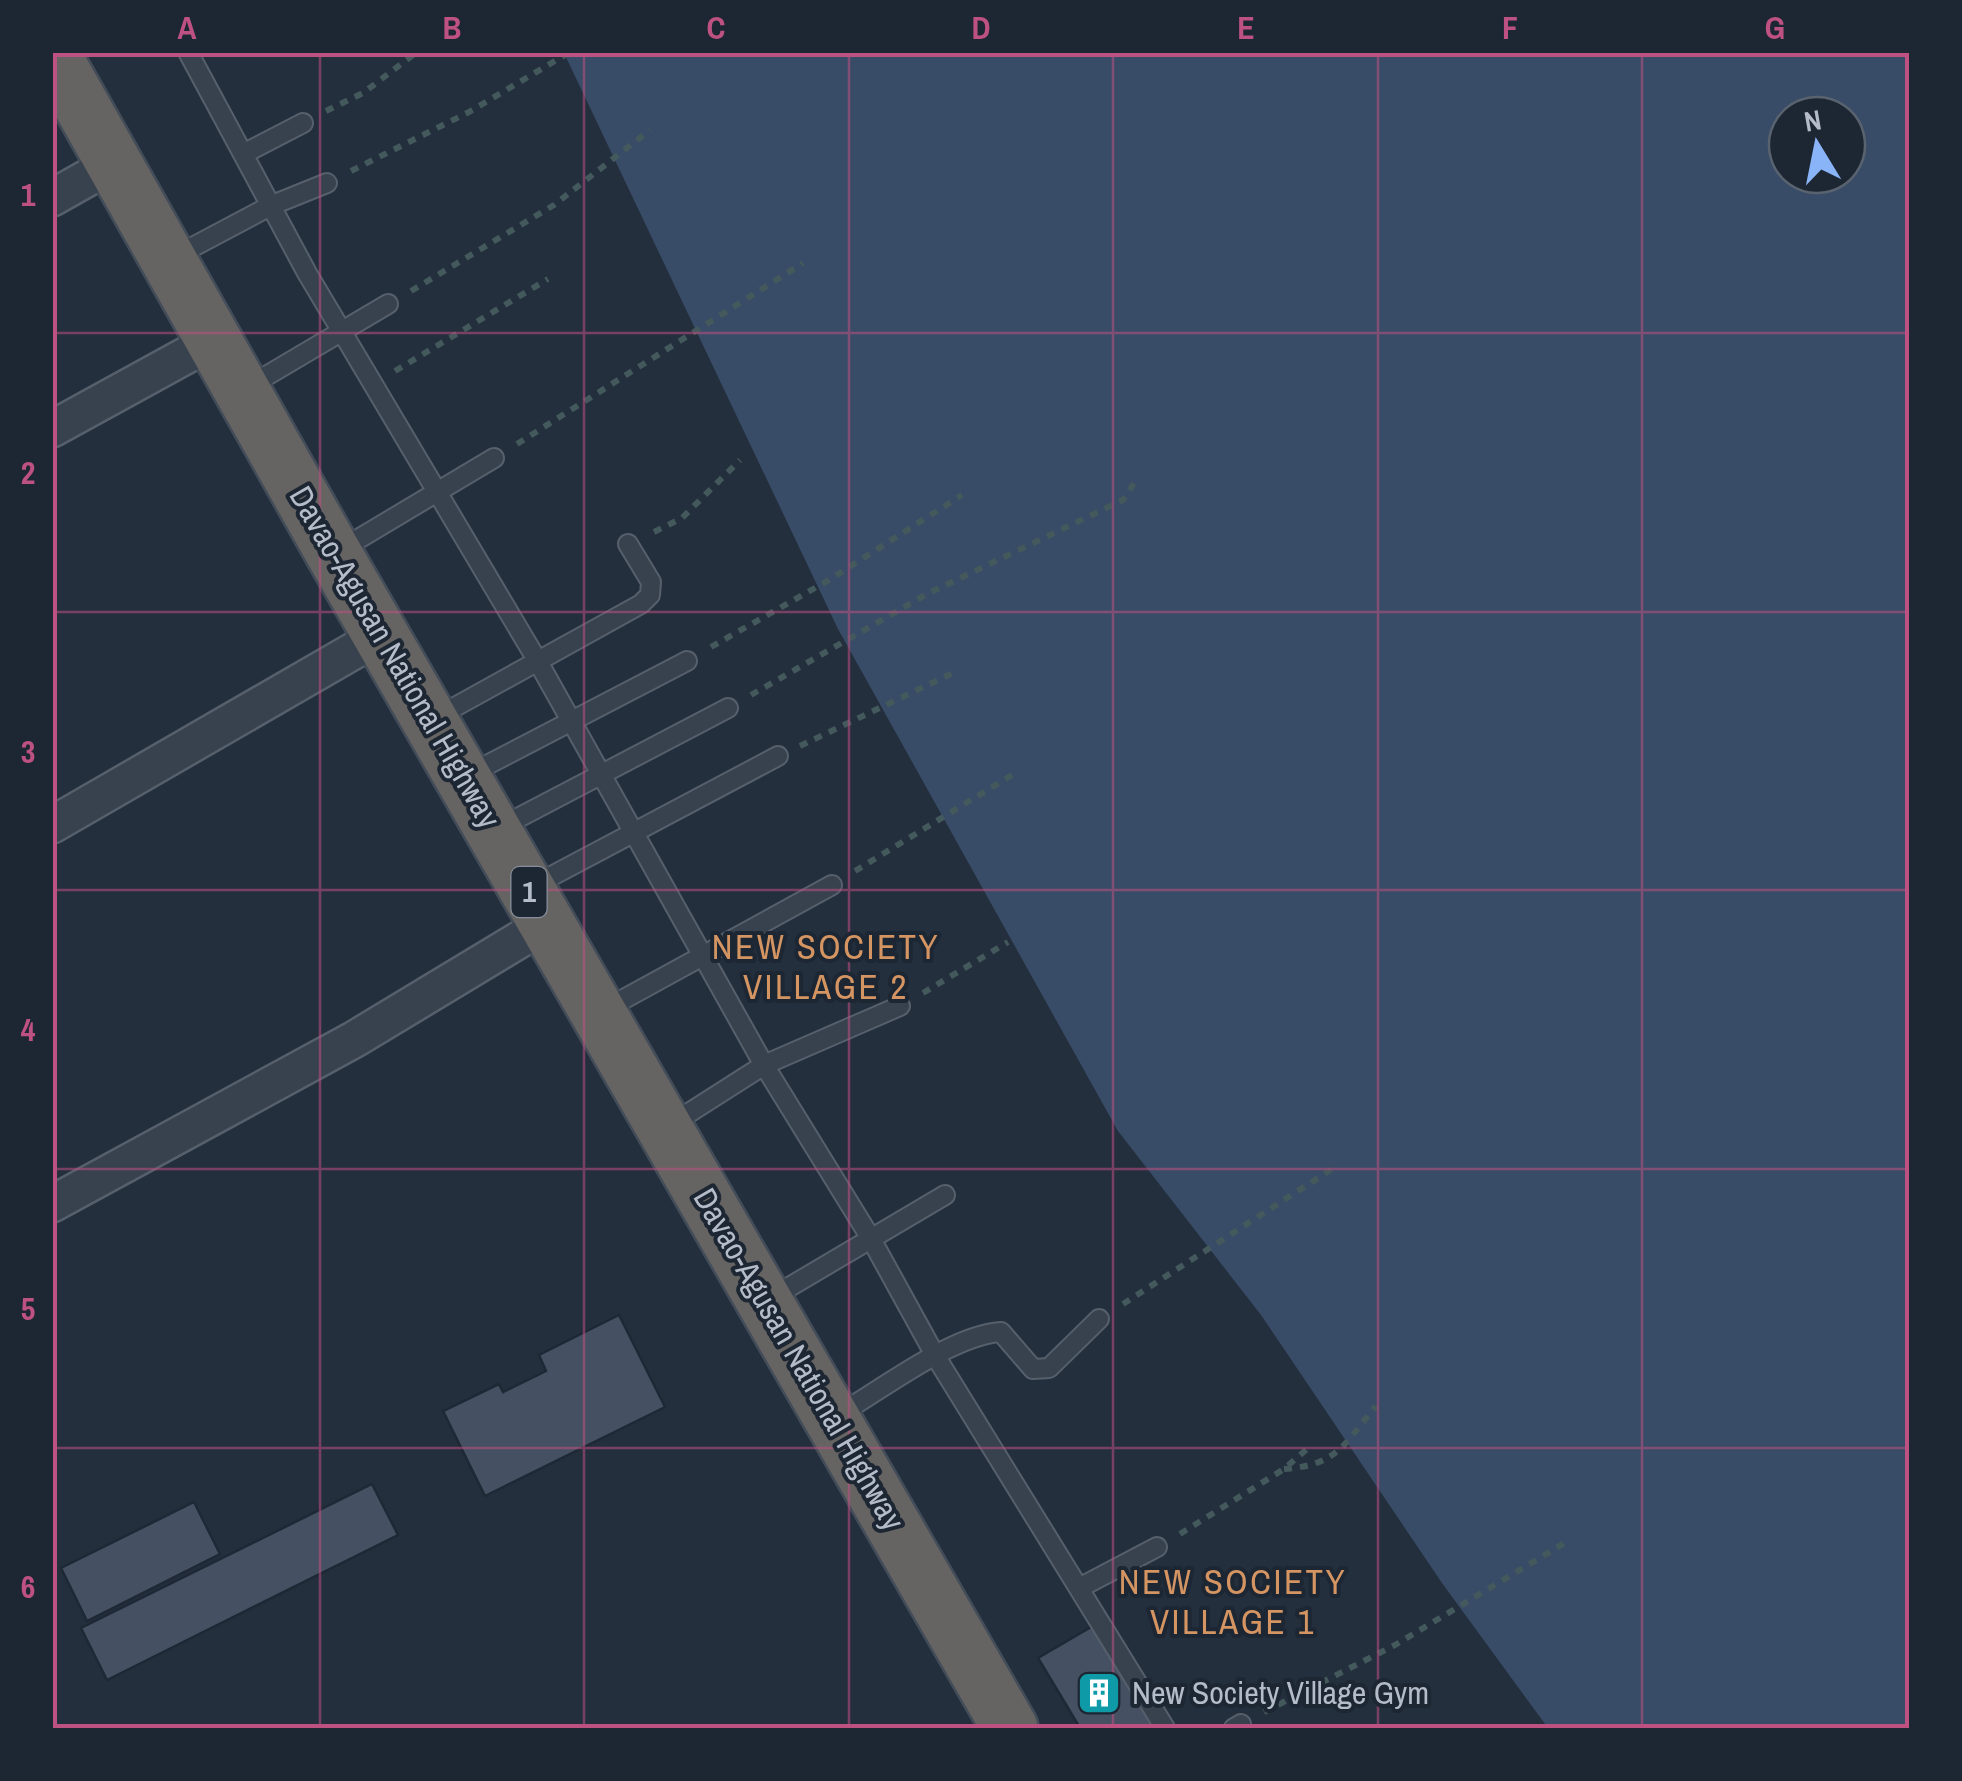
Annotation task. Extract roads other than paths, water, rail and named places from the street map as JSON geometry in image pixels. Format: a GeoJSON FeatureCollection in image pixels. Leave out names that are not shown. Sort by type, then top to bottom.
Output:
{"type":"FeatureCollection","features":[{"type":"Feature","properties":{"kind":"highway","name":"Davao-Agusan National Highway"},"geometry":{"type":"LineString","coordinates":[[52,53],[216,338],[334,554],[1010,1728]]}},
{"type":"Feature","properties":{"kind":"street"},"geometry":{"type":"LineString","coordinates":[[52,198],[114,163]]}},
{"type":"Feature","properties":{"kind":"street"},"geometry":{"type":"LineString","coordinates":[[52,429],[216,338]]}},
{"type":"Feature","properties":{"kind":"street"},"geometry":{"type":"LineString","coordinates":[[52,825],[381,635]]}},
{"type":"Feature","properties":{"kind":"street"},"geometry":{"type":"LineString","coordinates":[[52,1204],[355,1039],[537,906]]}},
{"type":"Feature","properties":{"kind":"lane"},"geometry":{"type":"LineString","coordinates":[[188,52],[270,206],[435,494],[537,660],[764,1066],[870,1236],[936,1358],[1165,1728]]}},
{"type":"Feature","properties":{"kind":"lane"},"geometry":{"type":"LineString","coordinates":[[242,154],[303,123]]}},
{"type":"Feature","properties":{"kind":"lane"},"geometry":{"type":"LineString","coordinates":[[170,259],[270,206],[326,184]]}},
{"type":"Feature","properties":{"kind":"lane"},"geometry":{"type":"LineString","coordinates":[[244,390],[388,304]]}},
{"type":"Feature","properties":{"kind":"lane"},"geometry":{"type":"LineString","coordinates":[[334,554],[494,458]]}},
{"type":"Feature","properties":{"kind":"lane"},"geometry":{"type":"LineString","coordinates":[[430,721],[650,595],[650,582],[628,544]]}},
{"type":"Feature","properties":{"kind":"lane"},"geometry":{"type":"LineString","coordinates":[[463,778],[688,661]]}},
{"type":"Feature","properties":{"kind":"lane"},"geometry":{"type":"LineString","coordinates":[[494,831],[728,708]]}},
{"type":"Feature","properties":{"kind":"lane"},"geometry":{"type":"LineString","coordinates":[[537,906],[632,832],[778,756]]}},
{"type":"Feature","properties":{"kind":"lane"},"geometry":{"type":"LineString","coordinates":[[598,1013],[832,885]]}},
{"type":"Feature","properties":{"kind":"lane"},"geometry":{"type":"LineString","coordinates":[[665,1128],[764,1066],[900,1006]]}},
{"type":"Feature","properties":{"kind":"lane"},"geometry":{"type":"LineString","coordinates":[[766,1300],[945,1195]]}},
{"type":"Feature","properties":{"kind":"lane"},"geometry":{"type":"LineString","coordinates":[[834,1418],[976,1337],[1001,1332],[1034,1368],[1041,1370],[1060,1360],[1099,1319]]}},
{"type":"Feature","properties":{"kind":"lane"},"geometry":{"type":"LineString","coordinates":[[1081,1587],[1158,1547]]}},
{"type":"Feature","properties":{"kind":"water"},"geometry":{"type":"Polygon","coordinates":[[[564,53],[1909,53],[1909,1728],[1548,1728],[1442,1583],[1261,1315],[1118,1131],[838,629],[564,53]]]}},
{"type":"Feature","properties":{"kind":"place","name":"New Society Village Gym"},"geometry":{"type":"Point","coordinates":[1099,1693]}},
{"type":"Feature","properties":{"kind":"district","name":"NEW SOCIETY VILLAGE 2"},"geometry":{"type":"Point","coordinates":[826,967]}},
{"type":"Feature","properties":{"kind":"district","name":"NEW SOCIETY VILLAGE 1"},"geometry":{"type":"Point","coordinates":[1233,1602]}}]}
